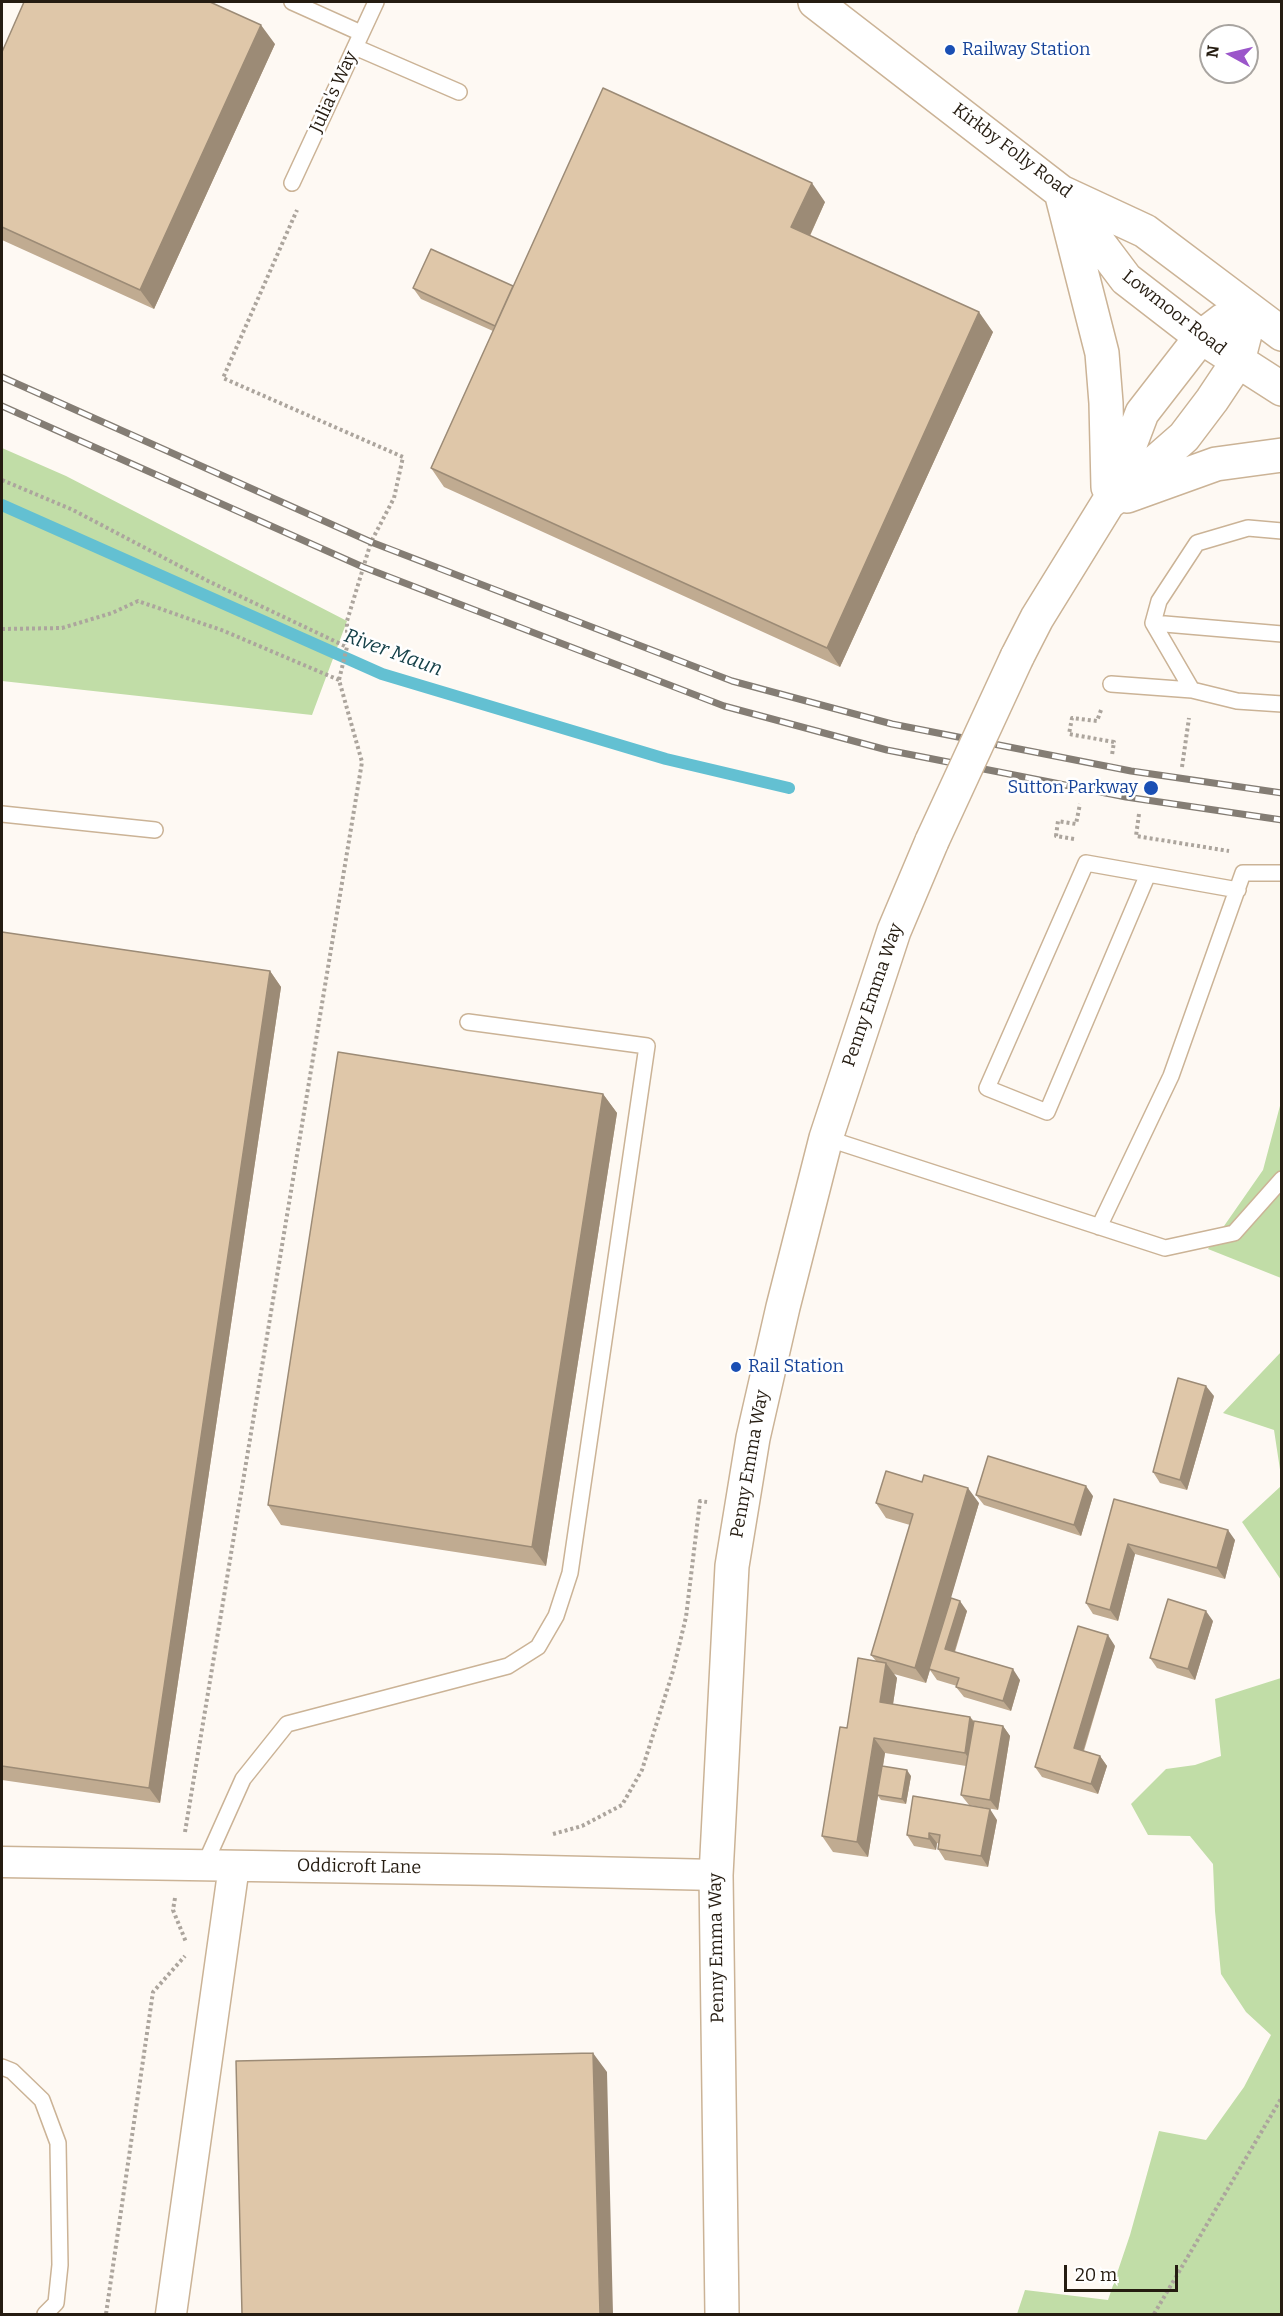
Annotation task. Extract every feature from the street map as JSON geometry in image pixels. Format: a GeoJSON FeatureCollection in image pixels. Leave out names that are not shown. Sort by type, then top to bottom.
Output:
{"type":"FeatureCollection","features":[{"type":"Feature","properties":{"kind":"main road","name":"Kirkby Folly Road"},"geometry":{"type":"LineString","coordinates":[[815,2],[1061,192],[1145,231],[1247,308]]}},
{"type":"Feature","properties":{"kind":"main road","name":"Lowmoor Road"},"geometry":{"type":"LineString","coordinates":[[1061,192],[1126,279],[1201,337],[1281,389]]}},
{"type":"Feature","properties":{"kind":"main road"},"geometry":{"type":"LineString","coordinates":[[1061,192],[1102,352],[1106,403],[1108,503],[1216,464],[1281,455]]}},
{"type":"Feature","properties":{"kind":"main road"},"geometry":{"type":"LineString","coordinates":[[1247,308],[1281,334]]}},
{"type":"Feature","properties":{"kind":"main road","name":"Penny Emma Way"},"geometry":{"type":"LineString","coordinates":[[722,2314],[716,1875],[732,1566],[760,1405],[826,1138],[894,931],[932,841],[1017,657],[1037,618],[1108,503],[1142,413],[1201,337],[1222,321],[1247,308]]}},
{"type":"Feature","properties":{"kind":"main road","name":"Penny Emma Way"},"geometry":{"type":"LineString","coordinates":[[1108,503],[1184,437],[1239,361],[1245,334],[1247,308]]}},
{"type":"Feature","properties":{"kind":"street","name":"Oddicroft Lane"},"geometry":{"type":"LineString","coordinates":[[2,1862],[716,1875]]}},
{"type":"Feature","properties":{"kind":"street"},"geometry":{"type":"LineString","coordinates":[[171,2314],[234,1866]]}},
{"type":"Feature","properties":{"kind":"lane"},"geometry":{"type":"LineString","coordinates":[[292,2],[358,40],[459,92]]}},
{"type":"Feature","properties":{"kind":"lane","name":"Julia's Way"},"geometry":{"type":"LineString","coordinates":[[292,183],[376,2]]}},
{"type":"Feature","properties":{"kind":"lane"},"geometry":{"type":"LineString","coordinates":[[1192,690],[1153,623],[1159,601],[1197,543],[1248,528],[1281,531]]}},
{"type":"Feature","properties":{"kind":"lane"},"geometry":{"type":"LineString","coordinates":[[1153,623],[1281,634]]}},
{"type":"Feature","properties":{"kind":"lane"},"geometry":{"type":"LineString","coordinates":[[1111,684],[1192,690],[1237,701],[1281,704]]}},
{"type":"Feature","properties":{"kind":"lane"},"geometry":{"type":"LineString","coordinates":[[2,814],[155,830]]}},
{"type":"Feature","properties":{"kind":"lane"},"geometry":{"type":"LineString","coordinates":[[1148,874],[1047,1113],[987,1088],[1086,863],[1148,874],[1238,890]]}},
{"type":"Feature","properties":{"kind":"lane"},"geometry":{"type":"LineString","coordinates":[[1099,1227],[1171,1076],[1243,873],[1281,873]]}},
{"type":"Feature","properties":{"kind":"lane"},"geometry":{"type":"LineString","coordinates":[[192,1865],[243,1779],[286,1724],[508,1666],[538,1647],[556,1616],[570,1573],[647,1046],[468,1022]]}},
{"type":"Feature","properties":{"kind":"lane"},"geometry":{"type":"LineString","coordinates":[[826,1138],[1165,1248],[1234,1233],[1281,1179]]}},
{"type":"Feature","properties":{"kind":"lane"},"geometry":{"type":"LineString","coordinates":[[2,2067],[12,2071],[42,2100],[58,2144],[60,2265],[56,2303],[45,2314]]}},
{"type":"Feature","properties":{"kind":"path"},"geometry":{"type":"LineString","coordinates":[[106,2314],[153,1992],[190,1951],[173,1910],[192,1865],[363,762],[339,680],[346,650],[348,621],[371,543],[394,498],[403,457],[223,378],[297,210],[292,183]]}},
{"type":"Feature","properties":{"kind":"path"},"geometry":{"type":"LineString","coordinates":[[2,480],[73,510],[346,650]]}},
{"type":"Feature","properties":{"kind":"path"},"geometry":{"type":"LineString","coordinates":[[2,629],[62,628],[112,613],[138,601],[224,631],[339,680]]}},
{"type":"Feature","properties":{"kind":"path"},"geometry":{"type":"LineString","coordinates":[[1111,684],[1097,721],[1072,718],[1069,734],[1114,742],[1112,755]]}},
{"type":"Feature","properties":{"kind":"path"},"geometry":{"type":"LineString","coordinates":[[1182,766],[1188,724]]}},
{"type":"Feature","properties":{"kind":"path"},"geometry":{"type":"LineString","coordinates":[[1056,836],[1059,821],[1076,824],[1080,804]]}},
{"type":"Feature","properties":{"kind":"path"},"geometry":{"type":"LineString","coordinates":[[1139,814],[1136,836],[1262,856],[1259,873]]}},
{"type":"Feature","properties":{"kind":"path"},"geometry":{"type":"LineString","coordinates":[[545,1836],[582,1826],[622,1805],[642,1770],[673,1671],[686,1617],[700,1501],[741,1511]]}},
{"type":"Feature","properties":{"kind":"path"},"geometry":{"type":"LineString","coordinates":[[1154,2314],[1281,2097]]}},
{"type":"Feature","properties":{"kind":"green space"},"geometry":{"type":"Polygon","coordinates":[[[2,448],[66,476],[347,621],[312,715],[2,681],[2,448]]]}},
{"type":"Feature","properties":{"kind":"green space"},"geometry":{"type":"Polygon","coordinates":[[[1281,1102],[1281,1278],[1208,1249],[1263,1170],[1281,1102]]]}},
{"type":"Feature","properties":{"kind":"green space"},"geometry":{"type":"Polygon","coordinates":[[[1281,1352],[1281,1476],[1274,1430],[1223,1413],[1281,1352]]]}},
{"type":"Feature","properties":{"kind":"green space"},"geometry":{"type":"Polygon","coordinates":[[[1281,1486],[1281,1580],[1242,1522],[1281,1486]]]}},
{"type":"Feature","properties":{"kind":"green space"},"geometry":{"type":"Polygon","coordinates":[[[1281,1678],[1281,2314],[1017,2314],[1025,2290],[1108,2300],[1130,2235],[1159,2131],[1206,2140],[1244,2087],[1271,2035],[1246,2012],[1221,1974],[1213,1864],[1190,1836],[1148,1835],[1131,1804],[1166,1769],[1195,1765],[1221,1756],[1215,1699],[1281,1678]]]}},
{"type":"Feature","properties":{"kind":"building"},"geometry":{"type":"Polygon","coordinates":[[[24,2],[210,2],[261,25],[140,290],[2,227],[2,52],[24,2]]]}},
{"type":"Feature","properties":{"kind":"building"},"geometry":{"type":"Polygon","coordinates":[[[603,88],[812,183],[791,227],[979,312],[827,648],[431,468],[603,88]]]}},
{"type":"Feature","properties":{"kind":"building"},"geometry":{"type":"Polygon","coordinates":[[[431,249],[513,286],[495,326],[413,288],[431,249]]]}},
{"type":"Feature","properties":{"kind":"building"},"geometry":{"type":"Polygon","coordinates":[[[2,932],[270,971],[149,1788],[2,1766],[2,932]]]}},
{"type":"Feature","properties":{"kind":"building"},"geometry":{"type":"Polygon","coordinates":[[[338,1052],[603,1094],[532,1547],[268,1505],[338,1052]]]}},
{"type":"Feature","properties":{"kind":"building"},"geometry":{"type":"Polygon","coordinates":[[[1178,1378],[1206,1386],[1180,1480],[1153,1472],[1178,1378]]]}},
{"type":"Feature","properties":{"kind":"building"},"geometry":{"type":"Polygon","coordinates":[[[988,1456],[1086,1486],[1074,1525],[976,1495],[988,1456]]]}},
{"type":"Feature","properties":{"kind":"building"},"geometry":{"type":"Polygon","coordinates":[[[886,1471],[922,1482],[924,1475],[968,1488],[915,1668],[871,1655],[913,1514],[876,1503],[886,1471]]]}},
{"type":"Feature","properties":{"kind":"building"},"geometry":{"type":"Polygon","coordinates":[[[1114,1499],[1228,1530],[1217,1568],[1128,1544],[1110,1610],[1086,1603],[1114,1499]]]}},
{"type":"Feature","properties":{"kind":"building"},"geometry":{"type":"Polygon","coordinates":[[[951,1598],[960,1601],[945,1649],[1013,1669],[1003,1701],[956,1687],[959,1678],[929,1669],[951,1598]]]}},
{"type":"Feature","properties":{"kind":"building"},"geometry":{"type":"Polygon","coordinates":[[[1168,1599],[1206,1611],[1188,1669],[1150,1658],[1168,1599]]]}},
{"type":"Feature","properties":{"kind":"building"},"geometry":{"type":"Polygon","coordinates":[[[1078,1626],[1108,1635],[1074,1748],[1100,1756],[1091,1784],[1035,1767],[1078,1626]]]}},
{"type":"Feature","properties":{"kind":"building"},"geometry":{"type":"Polygon","coordinates":[[[858,1658],[886,1663],[880,1702],[970,1717],[965,1753],[874,1738],[857,1842],[822,1836],[840,1727],[847,1728],[858,1658]]]}},
{"type":"Feature","properties":{"kind":"building"},"geometry":{"type":"Polygon","coordinates":[[[974,1721],[1003,1726],[990,1800],[961,1795],[974,1721]]]}},
{"type":"Feature","properties":{"kind":"building"},"geometry":{"type":"Polygon","coordinates":[[[882,1766],[907,1770],[902,1799],[877,1795],[882,1766]]]}},
{"type":"Feature","properties":{"kind":"building"},"geometry":{"type":"Polygon","coordinates":[[[913,1796],[990,1809],[981,1856],[938,1849],[940,1835],[929,1833],[929,1839],[907,1835],[913,1796]]]}},
{"type":"Feature","properties":{"kind":"building"},"geometry":{"type":"Polygon","coordinates":[[[593,2053],[600,2314],[242,2314],[236,2061],[593,2053]]]}},
{"type":"Feature","properties":{"kind":"waterway","name":"River Maun"},"geometry":{"type":"LineString","coordinates":[[2,505],[382,674],[666,759],[789,788]]}},
{"type":"Feature","properties":{"kind":"railway"},"geometry":{"type":"LineString","coordinates":[[2,377],[371,542],[732,681],[892,724],[1131,771],[1282,793]]}},
{"type":"Feature","properties":{"kind":"railway"},"geometry":{"type":"LineString","coordinates":[[2,406],[363,567],[724,706],[887,750],[1126,797],[1282,820]]}},
{"type":"Feature","properties":{"kind":"place","name":"Railway Station"},"geometry":{"type":"Point","coordinates":[950,50]}},
{"type":"Feature","properties":{"kind":"place","name":"Sutton Parkway"},"geometry":{"type":"Point","coordinates":[1151,788]}},
{"type":"Feature","properties":{"kind":"place","name":"Rail Station"},"geometry":{"type":"Point","coordinates":[736,1367]}}]}
